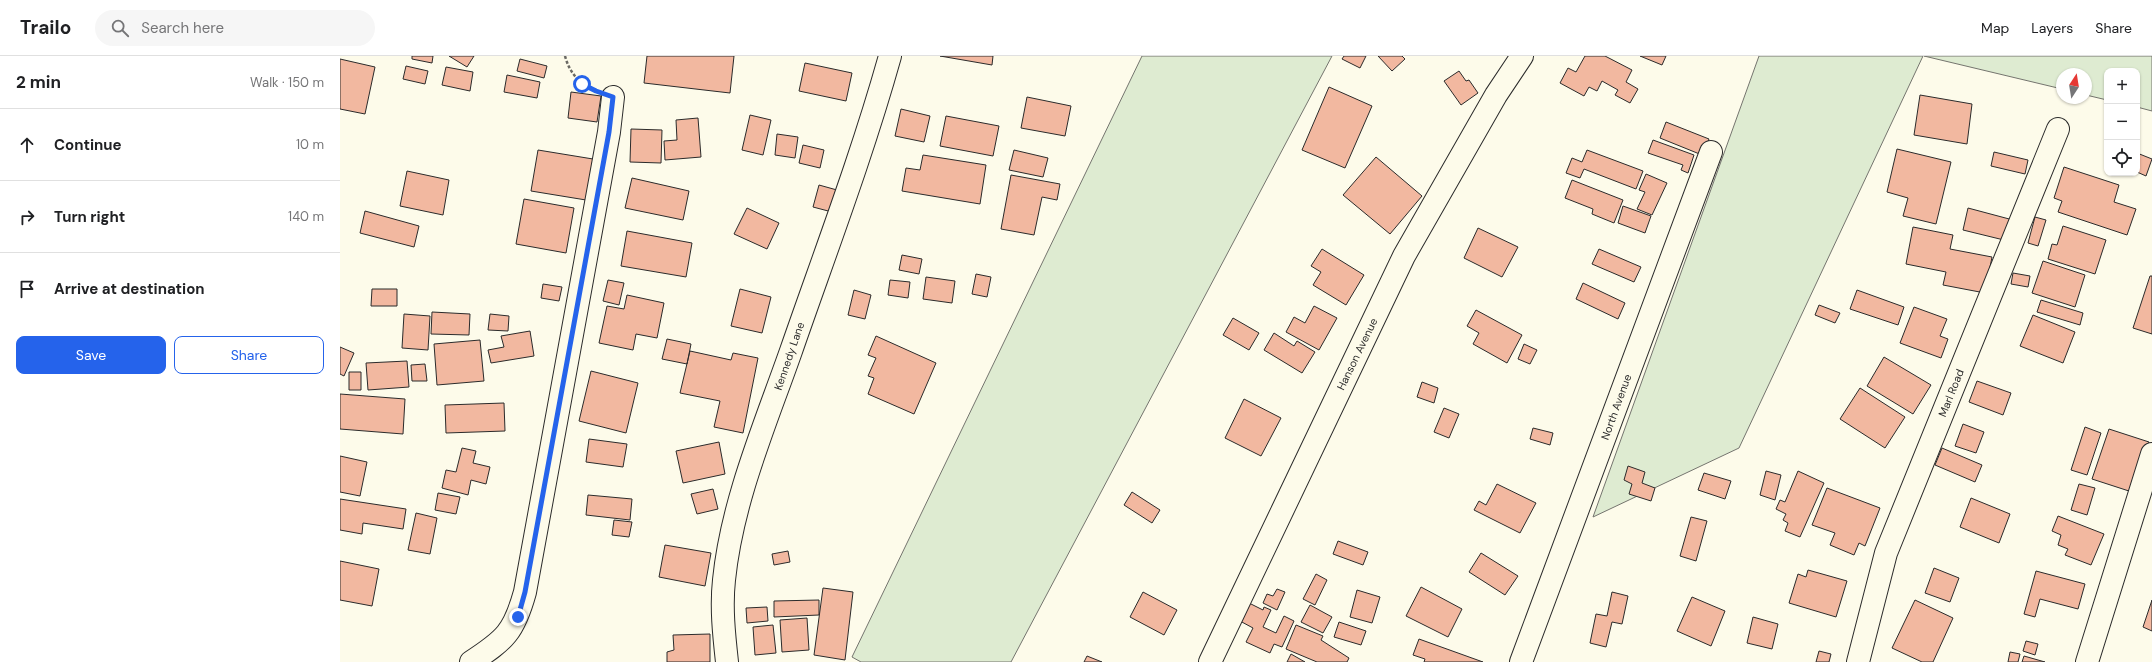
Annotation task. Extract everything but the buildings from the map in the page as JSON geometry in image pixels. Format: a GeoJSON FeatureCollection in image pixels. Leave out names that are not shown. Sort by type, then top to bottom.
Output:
{"type":"FeatureCollection","features":[{"type":"Feature","properties":{"kind":"street","name":"Kennedy Lane"},"geometry":{"type":"LineString","coordinates":[[727,662],[723,619],[724,580],[734,529],[748,475],[847,190],[890,56]]}},
{"type":"Feature","properties":{"kind":"street","name":"Hanson Avenue"},"geometry":{"type":"LineString","coordinates":[[1210,662],[1404,256],[1496,95],[1522,56]]}},
{"type":"Feature","properties":{"kind":"street"},"geometry":{"type":"LineString","coordinates":[[471,662],[492,648],[506,636],[518,617],[525,592],[609,132],[613,97]]}},
{"type":"Feature","properties":{"kind":"street","name":"Marl Road"},"geometry":{"type":"LineString","coordinates":[[1858,662],[1886,552],[2058,129]]}},
{"type":"Feature","properties":{"kind":"street","name":"North Avenue"},"geometry":{"type":"LineString","coordinates":[[1522,662],[1711,152]]}},
{"type":"Feature","properties":{"kind":"street"},"geometry":{"type":"LineString","coordinates":[[2087,662],[2152,454]]}},
{"type":"Feature","properties":{"kind":"path"},"geometry":{"type":"LineString","coordinates":[[565,56],[569,69],[582,84],[613,97]]}},
{"type":"Feature","properties":{"kind":"green space"},"geometry":{"type":"Polygon","coordinates":[[[1142,56],[1332,56],[1011,662],[861,662],[852,657],[1142,56]]]}},
{"type":"Feature","properties":{"kind":"green space"},"geometry":{"type":"Polygon","coordinates":[[[1759,56],[1923,56],[1739,448],[1593,517],[1759,56]]]}},
{"type":"Feature","properties":{"kind":"green space"},"geometry":{"type":"Polygon","coordinates":[[[1924,56],[2152,56],[2152,111],[2140,108],[2140,68],[2104,68],[2104,99],[2092,96],[2092,68],[2056,68],[2056,88],[1924,56]]]}},
{"type":"Feature","properties":{"kind":"route"},"geometry":{"type":"LineString","coordinates":[[518,617],[525,592],[609,132],[613,97],[582,84]]}}]}
